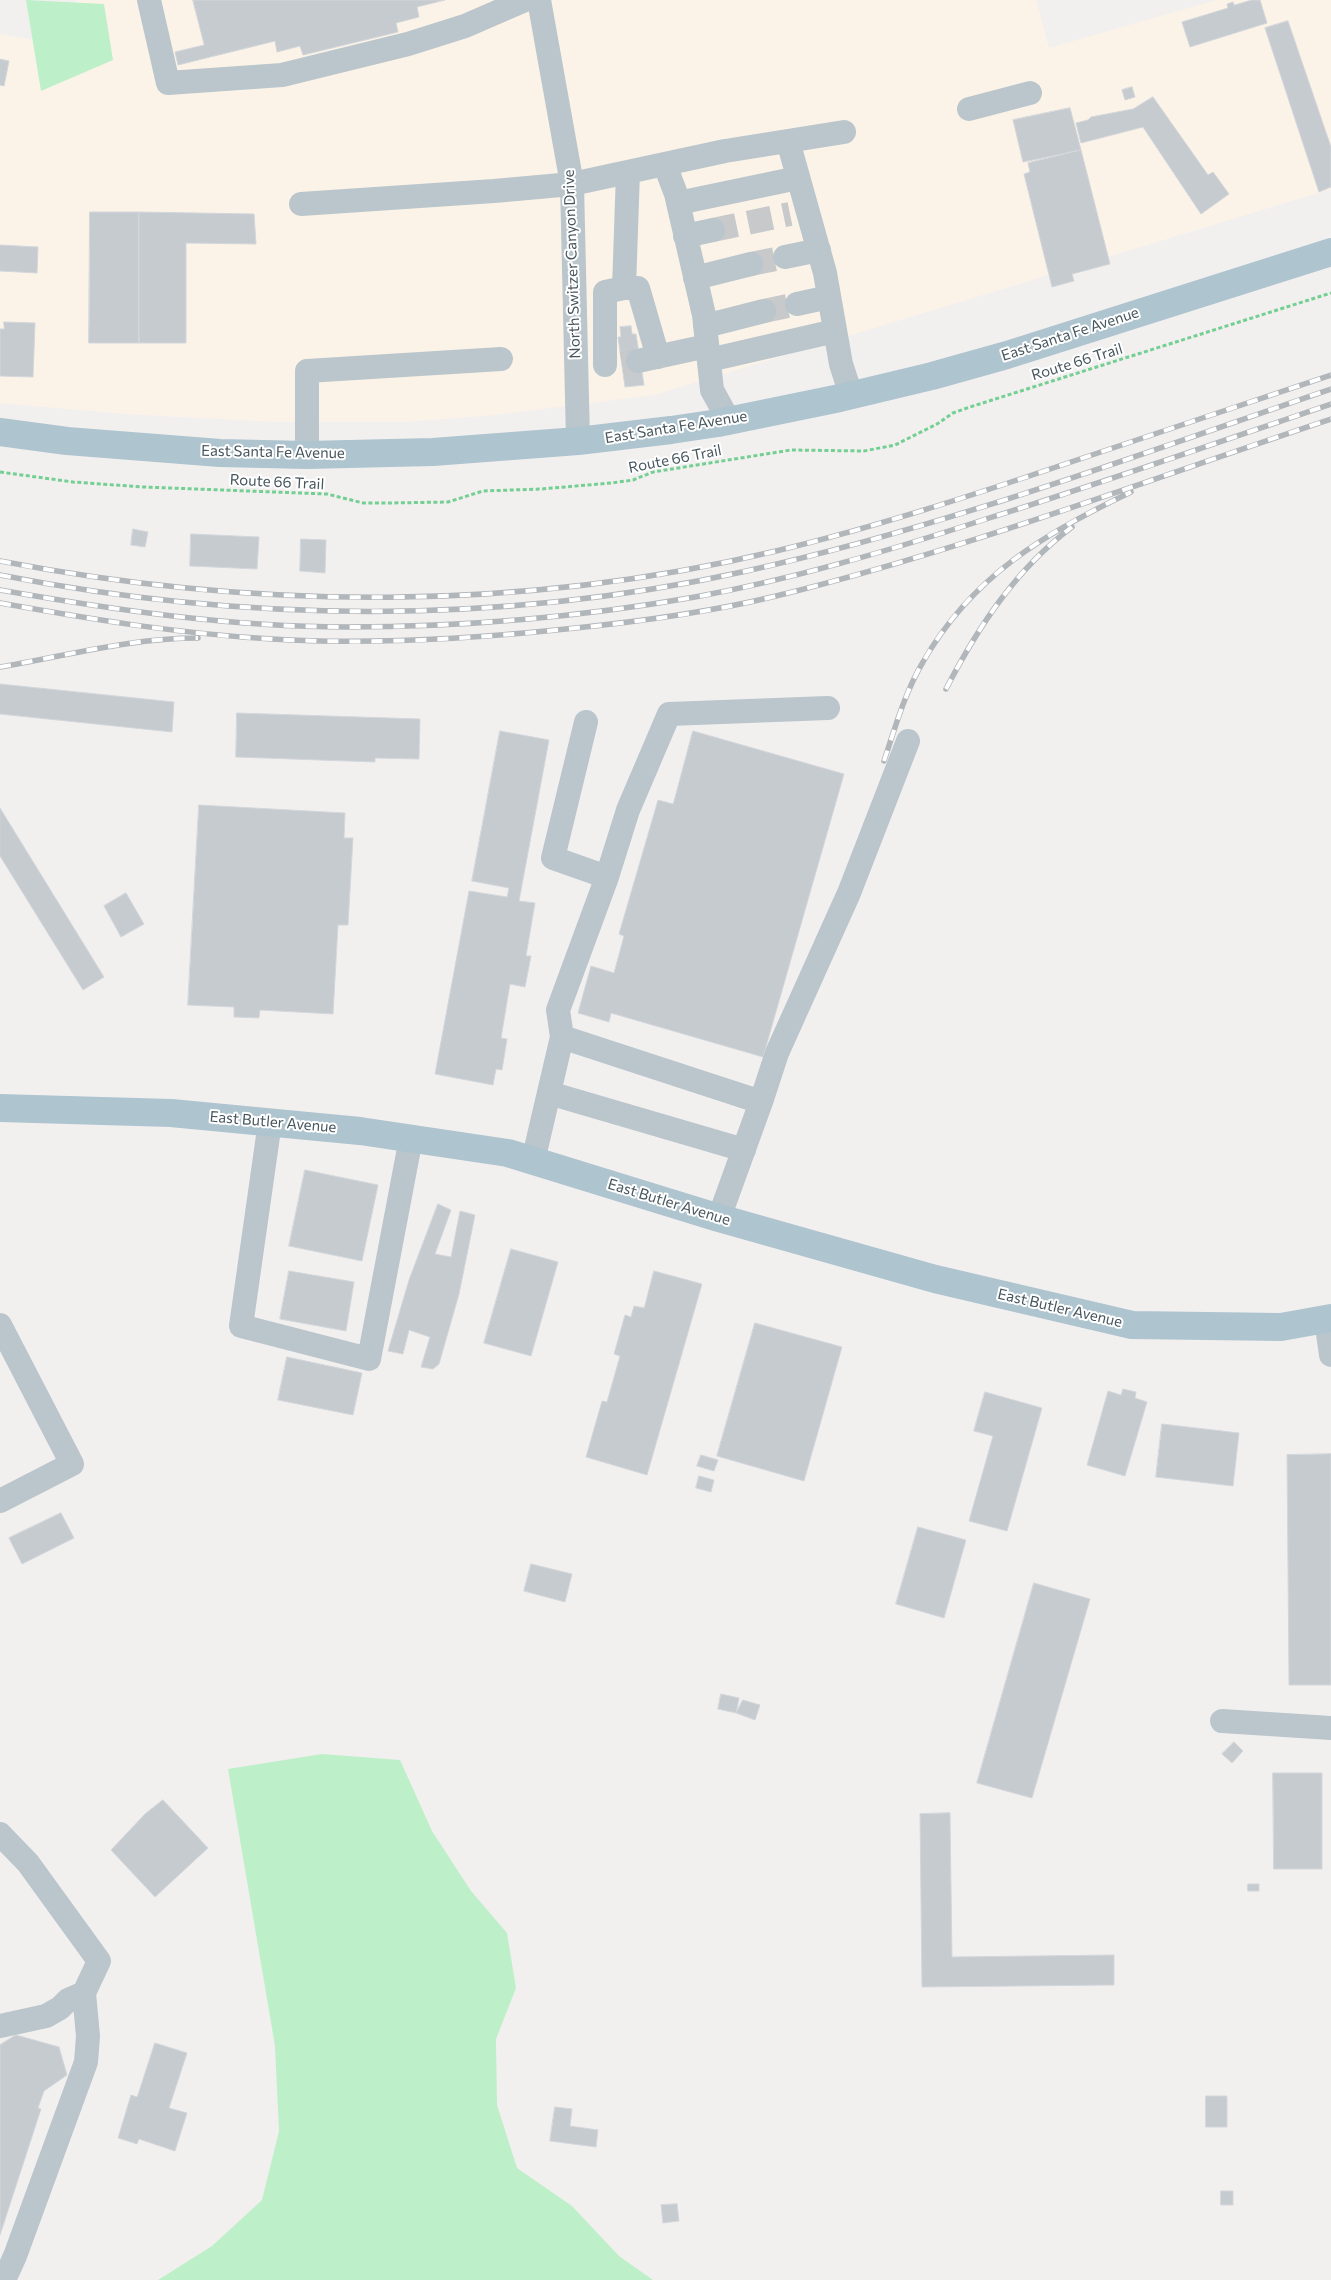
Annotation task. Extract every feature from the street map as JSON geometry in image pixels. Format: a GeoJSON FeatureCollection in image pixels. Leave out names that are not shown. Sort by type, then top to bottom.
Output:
{"type":"FeatureCollection","features":[{"type":"Feature","properties":{"kind":"main road","name":"East Santa Fe Avenue"},"geometry":{"type":"LineString","coordinates":[[0,432],[67,441],[307,456],[433,452],[578,442],[729,420],[932,376],[1008,354],[1331,252]]}},
{"type":"Feature","properties":{"kind":"main road","name":"East Butler Avenue"},"geometry":{"type":"LineString","coordinates":[[0,1108],[171,1113],[360,1131],[508,1154],[719,1218],[935,1279],[1132,1325],[1281,1328],[1329,1318]]}},
{"type":"Feature","properties":{"kind":"street"},"geometry":{"type":"LineString","coordinates":[[148,0],[168,83],[282,75],[418,41],[465,26],[525,0]]}},
{"type":"Feature","properties":{"kind":"street","name":"North Switzer Canyon Drive"},"geometry":{"type":"LineString","coordinates":[[539,0],[572,184],[578,442]]}},
{"type":"Feature","properties":{"kind":"street"},"geometry":{"type":"LineString","coordinates":[[969,109],[1030,93]]}},
{"type":"Feature","properties":{"kind":"street"},"geometry":{"type":"LineString","coordinates":[[301,204],[572,184],[725,151],[844,132]]}},
{"type":"Feature","properties":{"kind":"street"},"geometry":{"type":"LineString","coordinates":[[788,141],[798,178],[799,212],[819,250],[842,364],[851,395]]}},
{"type":"Feature","properties":{"kind":"street"},"geometry":{"type":"LineString","coordinates":[[665,165],[678,202],[696,278],[707,344],[712,390],[729,420]]}},
{"type":"Feature","properties":{"kind":"street"},"geometry":{"type":"LineString","coordinates":[[624,288],[628,172]]}},
{"type":"Feature","properties":{"kind":"street"},"geometry":{"type":"LineString","coordinates":[[678,202],[798,178]]}},
{"type":"Feature","properties":{"kind":"street"},"geometry":{"type":"LineString","coordinates":[[685,236],[713,230]]}},
{"type":"Feature","properties":{"kind":"street"},"geometry":{"type":"LineString","coordinates":[[785,257],[819,250]]}},
{"type":"Feature","properties":{"kind":"street"},"geometry":{"type":"LineString","coordinates":[[696,278],[751,264]]}},
{"type":"Feature","properties":{"kind":"street"},"geometry":{"type":"LineString","coordinates":[[624,288],[638,288],[631,362],[605,292],[624,288]]}},
{"type":"Feature","properties":{"kind":"street"},"geometry":{"type":"LineString","coordinates":[[797,304],[829,296]]}},
{"type":"Feature","properties":{"kind":"street"},"geometry":{"type":"LineString","coordinates":[[707,344],[764,311]]}},
{"type":"Feature","properties":{"kind":"street"},"geometry":{"type":"LineString","coordinates":[[576,368],[631,362],[707,344],[835,332]]}},
{"type":"Feature","properties":{"kind":"street"},"geometry":{"type":"LineString","coordinates":[[307,456],[307,371],[501,359]]}},
{"type":"Feature","properties":{"kind":"street"},"geometry":{"type":"LineString","coordinates":[[533,1161],[562,1037],[558,1010],[607,878],[628,810],[668,714],[828,708]]}},
{"type":"Feature","properties":{"kind":"street"},"geometry":{"type":"LineString","coordinates":[[586,722],[553,858],[607,878]]}},
{"type":"Feature","properties":{"kind":"street"},"geometry":{"type":"LineString","coordinates":[[719,1218],[777,1053],[850,892],[908,740]]}},
{"type":"Feature","properties":{"kind":"street"},"geometry":{"type":"LineString","coordinates":[[562,1037],[761,1102]]}},
{"type":"Feature","properties":{"kind":"street"},"geometry":{"type":"LineString","coordinates":[[549,1093],[744,1150]]}},
{"type":"Feature","properties":{"kind":"street"},"geometry":{"type":"LineString","coordinates":[[270,1122],[241,1326],[369,1358],[411,1138]]}},
{"type":"Feature","properties":{"kind":"street"},"geometry":{"type":"LineString","coordinates":[[1329,1318],[1331,1355]]}},
{"type":"Feature","properties":{"kind":"street"},"geometry":{"type":"LineString","coordinates":[[0,1324],[72,1464],[0,1501]]}},
{"type":"Feature","properties":{"kind":"street"},"geometry":{"type":"LineString","coordinates":[[1222,1721],[1331,1728]]}},
{"type":"Feature","properties":{"kind":"street"},"geometry":{"type":"LineString","coordinates":[[0,1834],[28,1863],[99,1961],[84,1993],[88,2036],[86,2062],[16,2256],[4,2280]]}},
{"type":"Feature","properties":{"kind":"street"},"geometry":{"type":"LineString","coordinates":[[0,2026],[14,2021],[46,2016],[60,2008],[68,2000],[84,1993]]}},
{"type":"Feature","properties":{"kind":"path","name":"Route 66 Trail"},"geometry":{"type":"LineString","coordinates":[[0,472],[73,482],[143,487],[327,494],[362,503],[448,502],[483,491],[541,489],[633,480],[653,472],[791,450],[864,451],[895,445],[953,413],[970,407],[1331,294]]}},
{"type":"Feature","properties":{"kind":"shaded area"},"geometry":{"type":"Polygon","coordinates":[[[76,0],[1036,0],[1049,48],[1217,0],[1331,0],[1331,189],[654,395],[495,415],[404,422],[276,422],[125,414],[0,403],[0,34],[86,49],[76,0]]]}},
{"type":"Feature","properties":{"kind":"green space"},"geometry":{"type":"Polygon","coordinates":[[[26,0],[104,4],[113,60],[41,91],[26,0]]]}},
{"type":"Feature","properties":{"kind":"green space"},"geometry":{"type":"Polygon","coordinates":[[[322,1754],[400,1760],[432,1831],[471,1891],[507,1933],[516,1988],[496,2039],[497,2105],[517,2168],[572,2206],[619,2256],[653,2280],[158,2280],[212,2246],[262,2200],[279,2131],[275,2046],[228,1769],[322,1754]]]}},
{"type":"Feature","properties":{"kind":"building"},"geometry":{"type":"Polygon","coordinates":[[[193,0],[445,0],[417,7],[419,17],[396,23],[398,32],[303,55],[300,46],[277,52],[275,41],[178,65],[175,52],[204,45],[193,0]]]}},
{"type":"Feature","properties":{"kind":"building"},"geometry":{"type":"Polygon","coordinates":[[[1252,0],[1260,0],[1267,23],[1190,47],[1182,22],[1228,8],[1227,4],[1233,2],[1234,5],[1252,0]]]}},
{"type":"Feature","properties":{"kind":"building"},"geometry":{"type":"Polygon","coordinates":[[[1288,21],[1331,147],[1331,187],[1319,192],[1265,28],[1288,21]]]}},
{"type":"Feature","properties":{"kind":"building"},"geometry":{"type":"Polygon","coordinates":[[[0,59],[9,61],[4,86],[0,85],[0,59]]]}},
{"type":"Feature","properties":{"kind":"building"},"geometry":{"type":"Polygon","coordinates":[[[1132,87],[1135,97],[1125,100],[1122,90],[1132,87]]]}},
{"type":"Feature","properties":{"kind":"building"},"geometry":{"type":"Polygon","coordinates":[[[1153,97],[1208,175],[1213,172],[1229,194],[1201,214],[1143,127],[1081,143],[1076,123],[1088,120],[1091,117],[1133,109],[1153,97]]]}},
{"type":"Feature","properties":{"kind":"building"},"geometry":{"type":"Polygon","coordinates":[[[1070,108],[1081,150],[1023,162],[1013,120],[1070,108]]]}},
{"type":"Feature","properties":{"kind":"building"},"geometry":{"type":"Polygon","coordinates":[[[1081,150],[1110,264],[1072,274],[1074,281],[1052,287],[1024,174],[1030,172],[1028,163],[1081,150]]]}},
{"type":"Feature","properties":{"kind":"building"},"geometry":{"type":"Polygon","coordinates":[[[90,212],[139,212],[139,343],[89,343],[90,212]]]}},
{"type":"Feature","properties":{"kind":"building"},"geometry":{"type":"Polygon","coordinates":[[[139,212],[254,214],[256,244],[186,243],[186,343],[139,343],[139,212]]]}},
{"type":"Feature","properties":{"kind":"building"},"geometry":{"type":"Polygon","coordinates":[[[0,245],[38,247],[37,273],[0,271],[0,245]]]}},
{"type":"Feature","properties":{"kind":"building"},"geometry":{"type":"Polygon","coordinates":[[[4,322],[35,323],[33,377],[0,376],[0,329],[4,329],[4,322]]]}},
{"type":"Feature","properties":{"kind":"building"},"geometry":{"type":"Polygon","coordinates":[[[631,326],[632,334],[636,334],[644,385],[625,387],[618,337],[621,337],[620,327],[631,326]]]}},
{"type":"Feature","properties":{"kind":"building"},"geometry":{"type":"Polygon","coordinates":[[[133,529],[148,532],[145,547],[131,545],[133,529]]]}},
{"type":"Feature","properties":{"kind":"building"},"geometry":{"type":"Polygon","coordinates":[[[191,534],[259,537],[257,569],[190,566],[191,534]]]}},
{"type":"Feature","properties":{"kind":"building"},"geometry":{"type":"Polygon","coordinates":[[[301,539],[326,540],[325,573],[300,571],[301,539]]]}},
{"type":"Feature","properties":{"kind":"building"},"geometry":{"type":"Polygon","coordinates":[[[0,684],[174,702],[172,732],[0,714],[0,684]]]}},
{"type":"Feature","properties":{"kind":"building"},"geometry":{"type":"Polygon","coordinates":[[[237,713],[420,719],[419,759],[375,758],[375,762],[236,757],[237,713]]]}},
{"type":"Feature","properties":{"kind":"building"},"geometry":{"type":"Polygon","coordinates":[[[500,731],[549,740],[519,901],[535,903],[526,956],[531,956],[525,987],[510,984],[501,1038],[507,1039],[502,1070],[496,1069],[493,1085],[435,1074],[469,891],[507,897],[509,888],[472,881],[500,731]]]}},
{"type":"Feature","properties":{"kind":"building"},"geometry":{"type":"Polygon","coordinates":[[[693,731],[844,774],[763,1057],[611,1013],[609,1022],[578,1013],[591,966],[614,973],[624,936],[619,934],[658,800],[673,804],[693,731]]]}},
{"type":"Feature","properties":{"kind":"building"},"geometry":{"type":"Polygon","coordinates":[[[199,805],[345,813],[344,838],[353,838],[348,925],[338,925],[333,1014],[260,1010],[259,1018],[234,1017],[234,1007],[188,1005],[199,805]]]}},
{"type":"Feature","properties":{"kind":"building"},"geometry":{"type":"Polygon","coordinates":[[[0,808],[104,977],[83,990],[0,856],[0,808]]]}},
{"type":"Feature","properties":{"kind":"building"},"geometry":{"type":"Polygon","coordinates":[[[126,893],[144,924],[121,937],[104,906],[126,893]]]}},
{"type":"Feature","properties":{"kind":"building"},"geometry":{"type":"Polygon","coordinates":[[[305,1170],[378,1185],[362,1261],[289,1246],[305,1170]]]}},
{"type":"Feature","properties":{"kind":"building"},"geometry":{"type":"Polygon","coordinates":[[[438,1204],[451,1210],[435,1254],[451,1257],[460,1211],[475,1215],[459,1294],[439,1364],[433,1369],[421,1367],[430,1337],[409,1330],[403,1354],[388,1351],[409,1280],[438,1204]]]}},
{"type":"Feature","properties":{"kind":"building"},"geometry":{"type":"Polygon","coordinates":[[[511,1249],[558,1262],[531,1356],[484,1343],[511,1249]]]}},
{"type":"Feature","properties":{"kind":"building"},"geometry":{"type":"Polygon","coordinates":[[[289,1271],[354,1282],[346,1331],[280,1319],[289,1271]]]}},
{"type":"Feature","properties":{"kind":"building"},"geometry":{"type":"Polygon","coordinates":[[[654,1271],[702,1284],[647,1475],[586,1457],[602,1401],[607,1402],[620,1356],[614,1354],[625,1315],[631,1317],[634,1306],[644,1308],[654,1271]]]}},
{"type":"Feature","properties":{"kind":"building"},"geometry":{"type":"Polygon","coordinates":[[[755,1323],[842,1347],[804,1481],[717,1456],[755,1323]]]}},
{"type":"Feature","properties":{"kind":"building"},"geometry":{"type":"Polygon","coordinates":[[[287,1357],[362,1373],[353,1415],[278,1400],[287,1357]]]}},
{"type":"Feature","properties":{"kind":"building"},"geometry":{"type":"Polygon","coordinates":[[[1123,1389],[1136,1392],[1135,1398],[1147,1402],[1125,1476],[1087,1465],[1108,1391],[1121,1395],[1123,1389]]]}},
{"type":"Feature","properties":{"kind":"building"},"geometry":{"type":"Polygon","coordinates":[[[985,1392],[1042,1408],[1007,1531],[969,1521],[993,1436],[974,1431],[985,1392]]]}},
{"type":"Feature","properties":{"kind":"building"},"geometry":{"type":"Polygon","coordinates":[[[1162,1424],[1239,1433],[1233,1486],[1156,1477],[1162,1424]]]}},
{"type":"Feature","properties":{"kind":"building"},"geometry":{"type":"Polygon","coordinates":[[[1331,1454],[1331,1685],[1289,1685],[1287,1455],[1331,1454]]]}},
{"type":"Feature","properties":{"kind":"building"},"geometry":{"type":"Polygon","coordinates":[[[701,1455],[718,1460],[714,1471],[697,1466],[701,1455]]]}},
{"type":"Feature","properties":{"kind":"building"},"geometry":{"type":"Polygon","coordinates":[[[699,1476],[714,1480],[711,1492],[696,1488],[699,1476]]]}},
{"type":"Feature","properties":{"kind":"building"},"geometry":{"type":"Polygon","coordinates":[[[61,1513],[74,1538],[22,1564],[9,1538],[61,1513]]]}},
{"type":"Feature","properties":{"kind":"building"},"geometry":{"type":"Polygon","coordinates":[[[918,1527],[966,1540],[944,1618],[896,1604],[918,1527]]]}},
{"type":"Feature","properties":{"kind":"building"},"geometry":{"type":"Polygon","coordinates":[[[531,1564],[572,1574],[565,1602],[524,1591],[531,1564]]]}},
{"type":"Feature","properties":{"kind":"building"},"geometry":{"type":"Polygon","coordinates":[[[1034,1583],[1090,1599],[1032,1798],[977,1783],[1034,1583]]]}},
{"type":"Feature","properties":{"kind":"building"},"geometry":{"type":"Polygon","coordinates":[[[721,1694],[739,1698],[736,1713],[718,1709],[721,1694]]]}},
{"type":"Feature","properties":{"kind":"building"},"geometry":{"type":"Polygon","coordinates":[[[743,1700],[760,1705],[755,1720],[736,1713],[743,1700]]]}},
{"type":"Feature","properties":{"kind":"building"},"geometry":{"type":"Polygon","coordinates":[[[1234,1742],[1243,1751],[1232,1763],[1222,1754],[1234,1742]]]}},
{"type":"Feature","properties":{"kind":"building"},"geometry":{"type":"Polygon","coordinates":[[[1273,1773],[1322,1773],[1322,1869],[1274,1869],[1273,1773]]]}},
{"type":"Feature","properties":{"kind":"building"},"geometry":{"type":"Polygon","coordinates":[[[163,1800],[208,1848],[155,1897],[111,1850],[145,1814],[163,1800]]]}},
{"type":"Feature","properties":{"kind":"building"},"geometry":{"type":"Polygon","coordinates":[[[950,1813],[952,1957],[1114,1955],[1114,1985],[922,1987],[920,1814],[950,1813]]]}},
{"type":"Feature","properties":{"kind":"building"},"geometry":{"type":"Polygon","coordinates":[[[1248,1884],[1259,1884],[1259,1891],[1248,1891],[1248,1884]]]}},
{"type":"Feature","properties":{"kind":"building"},"geometry":{"type":"Polygon","coordinates":[[[16,2035],[59,2047],[67,2075],[44,2091],[38,2108],[41,2109],[0,2235],[0,2045],[16,2035]]]}},
{"type":"Feature","properties":{"kind":"building"},"geometry":{"type":"Polygon","coordinates":[[[155,2043],[187,2053],[169,2108],[187,2113],[175,2151],[139,2139],[137,2144],[118,2138],[131,2095],[137,2097],[155,2043]]]}},
{"type":"Feature","properties":{"kind":"building"},"geometry":{"type":"Polygon","coordinates":[[[1206,2096],[1227,2096],[1227,2127],[1206,2127],[1206,2096]]]}},
{"type":"Feature","properties":{"kind":"building"},"geometry":{"type":"Polygon","coordinates":[[[555,2107],[572,2109],[570,2126],[598,2130],[596,2147],[550,2141],[555,2107]]]}},
{"type":"Feature","properties":{"kind":"building"},"geometry":{"type":"Polygon","coordinates":[[[1221,2191],[1233,2191],[1233,2205],[1221,2205],[1221,2191]]]}},
{"type":"Feature","properties":{"kind":"building"},"geometry":{"type":"Polygon","coordinates":[[[677,2204],[679,2221],[663,2223],[661,2205],[677,2204]]]}},
{"type":"Feature","properties":{"kind":"tunnel"},"geometry":{"type":"LineString","coordinates":[[713,230],[790,214]]}},
{"type":"Feature","properties":{"kind":"tunnel"},"geometry":{"type":"LineString","coordinates":[[751,264],[785,257]]}},
{"type":"Feature","properties":{"kind":"tunnel"},"geometry":{"type":"LineString","coordinates":[[764,311],[797,304]]}},
{"type":"Feature","properties":{"kind":"tunnel"},"geometry":{"type":"LineString","coordinates":[[622,364],[638,361]]}},
{"type":"Feature","properties":{"kind":"railway"},"geometry":{"type":"LineString","coordinates":[[0,561],[96,577],[193,589],[291,595],[388,597],[486,594],[583,585],[680,571],[776,551],[850,532],[998,486],[1331,375]]}},
{"type":"Feature","properties":{"kind":"railway"},"geometry":{"type":"LineString","coordinates":[[0,575],[92,591],[185,602],[278,609],[371,611],[465,609],[558,602],[650,589],[742,572],[892,534],[1039,489],[1331,389]]}},
{"type":"Feature","properties":{"kind":"railway"},"geometry":{"type":"LineString","coordinates":[[0,590],[86,604],[216,621],[347,627],[391,627],[522,620],[652,604],[769,582],[878,553],[1159,463],[1331,404]]}},
{"type":"Feature","properties":{"kind":"railway"},"geometry":{"type":"LineString","coordinates":[[0,603],[169,630],[238,637],[309,641],[383,641],[456,638],[530,633],[645,620],[750,602],[916,558],[1331,419]]}},
{"type":"Feature","properties":{"kind":"railway"},"geometry":{"type":"LineString","coordinates":[[884,761],[911,685],[942,632],[964,605],[988,581],[1040,541],[1131,492]]}},
{"type":"Feature","properties":{"kind":"railway"},"geometry":{"type":"LineString","coordinates":[[946,689],[971,643],[1000,600],[1033,561],[1072,527]]}},
{"type":"Feature","properties":{"kind":"railway"},"geometry":{"type":"LineString","coordinates":[[0,667],[123,644],[198,638]]}}]}
